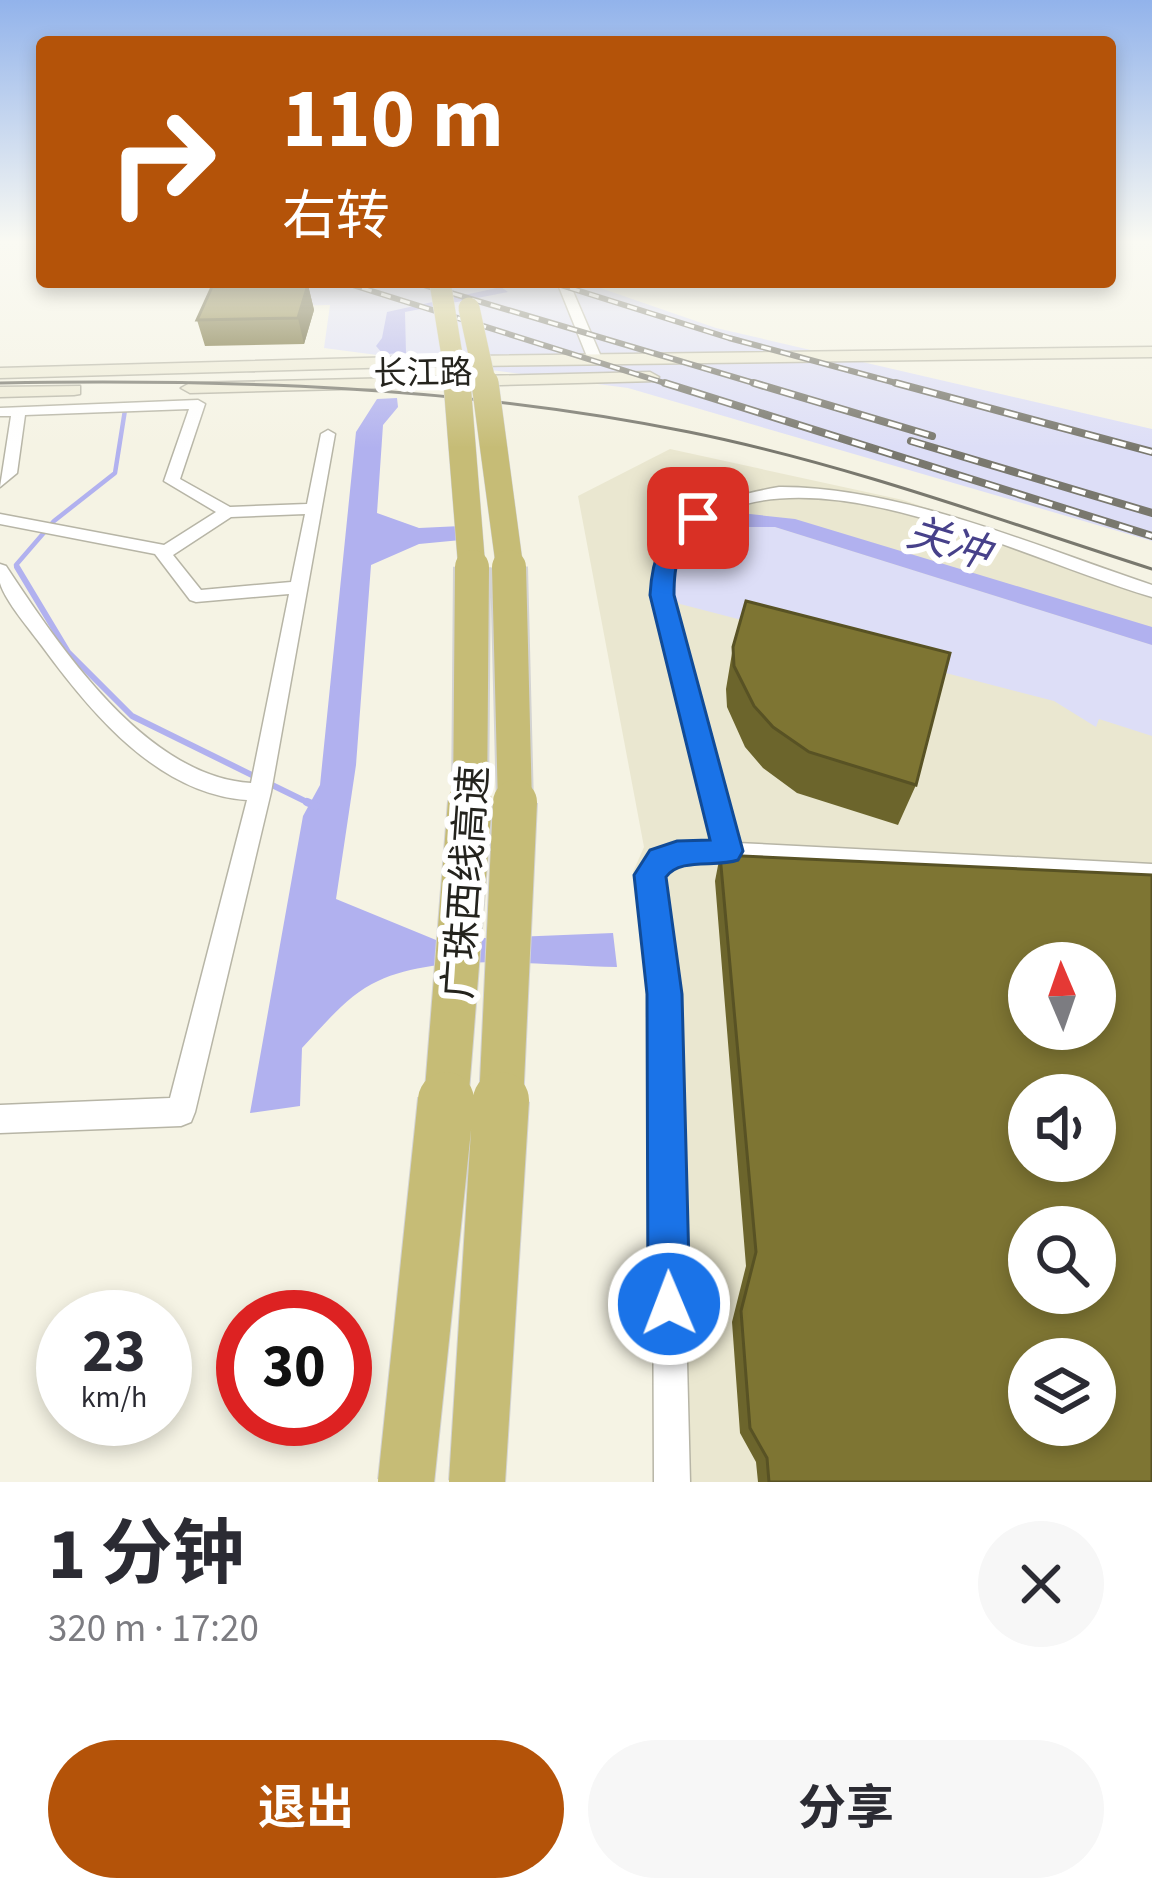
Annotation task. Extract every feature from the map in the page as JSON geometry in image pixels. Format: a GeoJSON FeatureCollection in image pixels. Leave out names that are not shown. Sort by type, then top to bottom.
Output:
{"type":"FeatureCollection","features":[{"type":"Feature","properties":{"kind":"highway","name":"广珠西线高速"},"geometry":{"type":"LineString","coordinates":[[406,1482],[452,1044],[476,711],[472,537],[463,417],[445,309]]}},
{"type":"Feature","properties":{"kind":"highway","name":"广珠西线高速"},"geometry":{"type":"LineString","coordinates":[[467,309],[492,432],[504,532],[515,740],[509,966],[477,1482]]}},
{"type":"Feature","properties":{"kind":"main road","name":"长江路"},"geometry":{"type":"LineString","coordinates":[[148,371],[416,373],[697,361],[1152,352]]}},
{"type":"Feature","properties":{"kind":"main road","name":"长江路"},"geometry":{"type":"LineString","coordinates":[[0,373],[595,358],[697,361]]}},
{"type":"Feature","properties":{"kind":"main road","name":"长江路"},"geometry":{"type":"LineString","coordinates":[[0,392],[258,386],[394,392],[741,374],[1152,367]]}},
{"type":"Feature","properties":{"kind":"street"},"geometry":{"type":"LineString","coordinates":[[574,309],[595,358]]}},
{"type":"Feature","properties":{"kind":"street"},"geometry":{"type":"LineString","coordinates":[[0,412],[199,404],[172,481],[227,512]]}},
{"type":"Feature","properties":{"kind":"street"},"geometry":{"type":"LineString","coordinates":[[0,482],[9,472],[19,410]]}},
{"type":"Feature","properties":{"kind":"street"},"geometry":{"type":"LineString","coordinates":[[0,1119],[181,1112],[260,792],[328,434]]}},
{"type":"Feature","properties":{"kind":"street"},"geometry":{"type":"LineString","coordinates":[[728,851],[662,595],[663,561],[671,544],[698,518],[737,500],[780,492],[851,495],[1152,591]]}},
{"type":"Feature","properties":{"kind":"street"},"geometry":{"type":"LineString","coordinates":[[164,553],[227,512],[314,509]]}},
{"type":"Feature","properties":{"kind":"street"},"geometry":{"type":"LineString","coordinates":[[0,519],[164,553],[196,596],[299,586]]}},
{"type":"Feature","properties":{"kind":"street"},"geometry":{"type":"LineString","coordinates":[[0,570],[51,651],[154,753],[215,787],[260,792]]}},
{"type":"Feature","properties":{"kind":"street"},"geometry":{"type":"LineString","coordinates":[[672,1482],[664,994],[650,875],[661,859],[728,851],[1152,874]]}},
{"type":"Feature","properties":{"kind":"shaded area"},"geometry":{"type":"Polygon","coordinates":[[[329,309],[662,309],[716,328],[1152,429],[1152,541],[628,388],[324,348],[329,309]]]}},
{"type":"Feature","properties":{"kind":"shaded area"},"geometry":{"type":"Polygon","coordinates":[[[670,449],[903,500],[1152,584],[1152,1482],[655,1482],[654,1012],[648,929],[633,872],[644,847],[578,496],[670,449]]]}},
{"type":"Feature","properties":{"kind":"shaded area"},"geometry":{"type":"Polygon","coordinates":[[[698,527],[775,527],[1152,645],[1152,736],[1099,719],[1096,727],[1054,701],[680,604],[671,574],[684,544],[698,527]]]}},
{"type":"Feature","properties":{"kind":"water"},"geometry":{"type":"Polygon","coordinates":[[[420,309],[405,312],[406,353],[383,354],[376,346],[387,312],[420,309]]]}},
{"type":"Feature","properties":{"kind":"water"},"geometry":{"type":"Polygon","coordinates":[[[397,398],[398,407],[383,425],[377,513],[419,528],[461,526],[461,540],[419,544],[371,565],[356,765],[336,899],[436,940],[613,933],[617,967],[463,963],[378,981],[347,1002],[302,1048],[300,1106],[250,1113],[303,816],[320,785],[356,432],[377,399],[397,398]]]}},
{"type":"Feature","properties":{"kind":"water"},"geometry":{"type":"Polygon","coordinates":[[[731,512],[795,519],[1152,627],[1152,645],[775,527],[722,527],[731,512]]]}},
{"type":"Feature","properties":{"kind":"building"},"geometry":{"type":"Polygon","coordinates":[[[202,309],[301,309],[298,318],[197,320],[202,309]]]}},
{"type":"Feature","properties":{"kind":"building"},"geometry":{"type":"Polygon","coordinates":[[[746,601],[950,653],[916,785],[809,752],[773,727],[754,706],[734,666],[733,647],[746,601]]]}},
{"type":"Feature","properties":{"kind":"building"},"geometry":{"type":"Polygon","coordinates":[[[720,855],[1152,875],[1152,1482],[769,1482],[767,1458],[750,1428],[741,1311],[756,1252],[720,855]]]}},
{"type":"Feature","properties":{"kind":"waterway"},"geometry":{"type":"LineString","coordinates":[[19,570],[16,565],[54,521],[115,473],[125,410]]}},
{"type":"Feature","properties":{"kind":"waterway"},"geometry":{"type":"LineString","coordinates":[[17,567],[68,652],[132,716],[256,777]]}},
{"type":"Feature","properties":{"kind":"waterway"},"geometry":{"type":"LineString","coordinates":[[268,783],[313,805]]}},
{"type":"Feature","properties":{"kind":"waterway"},"geometry":{"type":"LineString","coordinates":[[307,802],[316,806]]}},
{"type":"Feature","properties":{"kind":"tram line"},"geometry":{"type":"LineString","coordinates":[[0,383],[173,382],[346,389],[518,404],[604,417],[806,460],[1152,569]]}},
{"type":"Feature","properties":{"kind":"railway"},"geometry":{"type":"LineString","coordinates":[[429,309],[674,386]]}},
{"type":"Feature","properties":{"kind":"railway"},"geometry":{"type":"LineString","coordinates":[[505,309],[764,386]]}},
{"type":"Feature","properties":{"kind":"railway"},"geometry":{"type":"LineString","coordinates":[[637,309],[907,386]]}},
{"type":"Feature","properties":{"kind":"railway"},"geometry":{"type":"LineString","coordinates":[[665,383],[1152,536]]}},
{"type":"Feature","properties":{"kind":"railway"},"geometry":{"type":"LineString","coordinates":[[754,383],[932,436]]}},
{"type":"Feature","properties":{"kind":"railway"},"geometry":{"type":"LineString","coordinates":[[896,383],[1152,452]]}},
{"type":"Feature","properties":{"kind":"railway"},"geometry":{"type":"LineString","coordinates":[[911,441],[1152,513]]}},
{"type":"Feature","properties":{"kind":"route"},"geometry":{"type":"LineString","coordinates":[[669,1304],[664,994],[650,875],[661,859],[677,854],[728,851],[662,595],[663,561],[671,544],[698,518]]}},
{"type":"Feature","properties":{"kind":"water label","name":"关冲"},"geometry":{"type":"Point","coordinates":[949,542]}}]}
